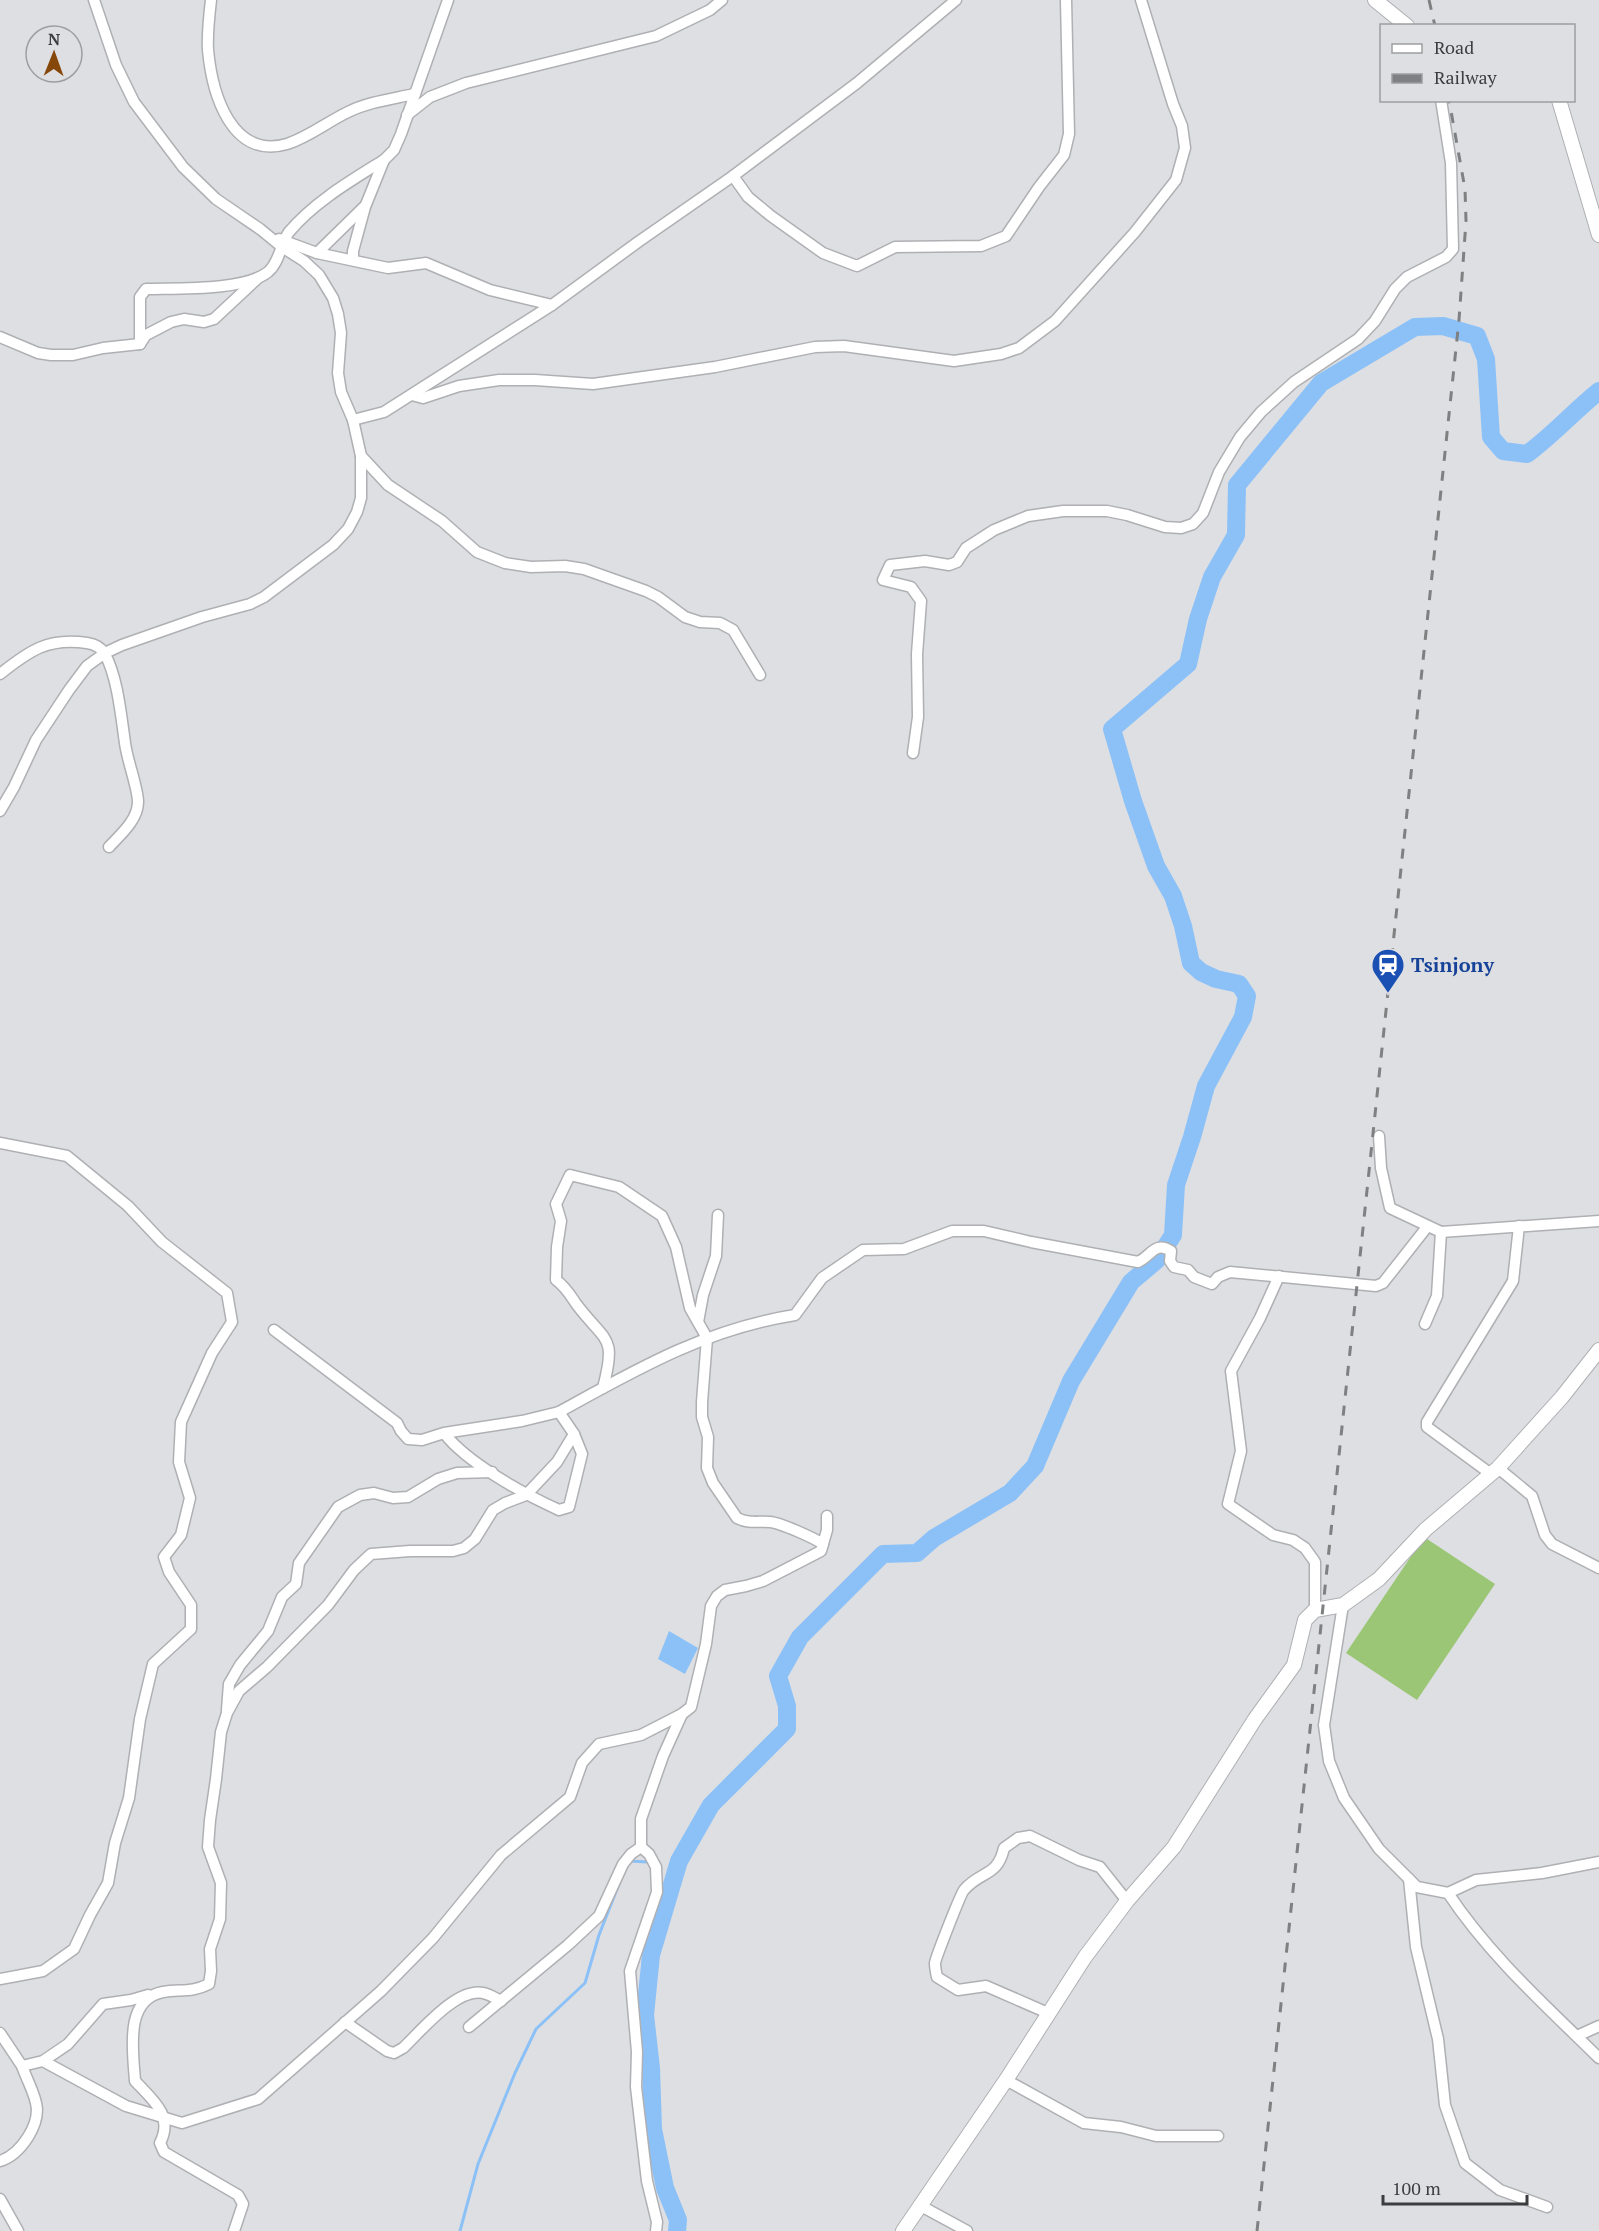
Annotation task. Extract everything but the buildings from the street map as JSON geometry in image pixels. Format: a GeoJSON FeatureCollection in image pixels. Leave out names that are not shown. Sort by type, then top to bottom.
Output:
{"type":"FeatureCollection","features":[{"type":"Feature","properties":{"kind":"street"},"geometry":{"type":"LineString","coordinates":[[0,811],[36,740],[87,666],[105,653],[264,597],[333,545],[348,529],[361,498],[362,456],[353,420],[341,392],[338,373],[340,333],[333,298],[319,275],[304,261],[283,244],[216,199],[183,167],[134,102],[116,65],[94,0]]}},
{"type":"Feature","properties":{"kind":"street"},"geometry":{"type":"LineString","coordinates":[[211,0],[208,50],[214,84],[223,111],[238,134],[252,144],[268,147],[287,144],[359,106],[414,94]]}},
{"type":"Feature","properties":{"kind":"street"},"geometry":{"type":"LineString","coordinates":[[140,344],[140,297],[146,289],[219,286],[258,277],[268,272],[276,261],[283,244],[299,222],[354,179],[384,160],[394,150],[448,0]]}},
{"type":"Feature","properties":{"kind":"street"},"geometry":{"type":"LineString","coordinates":[[407,115],[430,97],[466,83],[656,36],[710,10],[722,0]]}},
{"type":"Feature","properties":{"kind":"street"},"geometry":{"type":"LineString","coordinates":[[353,420],[384,412],[552,305],[733,176],[857,83],[956,0]]}},
{"type":"Feature","properties":{"kind":"street"},"geometry":{"type":"LineString","coordinates":[[733,176],[748,197],[771,216],[823,252],[857,266],[895,247],[981,246],[1006,236],[1064,155],[1069,134],[1066,0]]}},
{"type":"Feature","properties":{"kind":"street"},"geometry":{"type":"LineString","coordinates":[[412,395],[423,398],[459,386],[499,380],[593,384],[715,367],[815,347],[844,346],[954,361],[1001,354],[1019,348],[1055,321],[1135,232],[1176,180],[1185,148],[1182,126],[1141,0]]}},
{"type":"Feature","properties":{"kind":"street"},"geometry":{"type":"LineString","coordinates":[[1375,0],[1405,24]]}},
{"type":"Feature","properties":{"kind":"street"},"geometry":{"type":"LineString","coordinates":[[913,753],[918,717],[917,654],[921,601],[911,587],[883,580],[890,565],[925,561],[949,565],[957,562],[966,548],[994,530],[1028,516],[1063,511],[1107,511],[1165,527],[1180,528],[1193,524],[1203,513],[1219,472],[1234,446],[1261,412],[1294,382],[1358,339],[1375,321],[1395,289],[1407,277],[1446,257],[1453,249],[1451,163],[1442,102]]}},
{"type":"Feature","properties":{"kind":"street"},"geometry":{"type":"LineString","coordinates":[[1560,102],[1599,235]]}},
{"type":"Feature","properties":{"kind":"street"},"geometry":{"type":"LineString","coordinates":[[354,260],[353,251],[365,207],[384,160]]}},
{"type":"Feature","properties":{"kind":"street"},"geometry":{"type":"LineString","coordinates":[[317,253],[365,207]]}},
{"type":"Feature","properties":{"kind":"street"},"geometry":{"type":"LineString","coordinates":[[283,244],[388,268],[426,263],[490,290],[552,305]]}},
{"type":"Feature","properties":{"kind":"street"},"geometry":{"type":"LineString","coordinates":[[140,344],[146,335],[171,322],[214,320],[258,277]]}},
{"type":"Feature","properties":{"kind":"street"},"geometry":{"type":"LineString","coordinates":[[0,337],[38,353],[51,355],[73,355],[103,348],[140,344]]}},
{"type":"Feature","properties":{"kind":"street"},"geometry":{"type":"LineString","coordinates":[[362,456],[388,485],[442,521],[477,552],[505,563],[531,567],[565,566],[584,569],[646,591],[685,617],[700,622],[720,623],[733,630],[760,675]]}},
{"type":"Feature","properties":{"kind":"street"},"geometry":{"type":"LineString","coordinates":[[0,675],[19,659],[42,646],[66,640],[96,645],[105,653],[119,698],[125,747],[138,802],[129,826],[109,847]]}},
{"type":"Feature","properties":{"kind":"street"},"geometry":{"type":"LineString","coordinates":[[1379,1136],[1382,1168],[1390,1208],[1427,1227],[1441,1232],[1599,1221]]}},
{"type":"Feature","properties":{"kind":"street"},"geometry":{"type":"LineString","coordinates":[[0,1143],[67,1156],[128,1206],[162,1242],[228,1293],[232,1322],[212,1353],[181,1422],[179,1462],[190,1498],[181,1535],[164,1557],[169,1572],[191,1605],[191,1629],[153,1664],[140,1719],[129,1798],[115,1843],[108,1883],[74,1949],[43,1971],[0,1979]]}},
{"type":"Feature","properties":{"kind":"street"},"geometry":{"type":"LineString","coordinates":[[603,1388],[610,1351],[607,1339],[577,1305],[566,1287],[556,1280],[561,1221],[556,1203],[570,1175],[619,1187],[662,1216],[676,1246],[690,1308],[707,1338],[702,1417],[708,1437],[707,1468],[713,1484],[737,1518],[750,1523],[772,1522],[816,1539],[823,1544]]}},
{"type":"Feature","properties":{"kind":"street"},"geometry":{"type":"LineString","coordinates":[[698,1322],[703,1295],[716,1256],[718,1215]]}},
{"type":"Feature","properties":{"kind":"street"},"geometry":{"type":"LineString","coordinates":[[1519,1226],[1513,1281],[1427,1422],[1427,1427],[1532,1496],[1545,1535],[1552,1544],[1599,1568]]}},
{"type":"Feature","properties":{"kind":"street"},"geometry":{"type":"LineString","coordinates":[[274,1330],[397,1423],[408,1439],[422,1440],[444,1433],[522,1421],[559,1412],[666,1355],[707,1338],[759,1321],[795,1315],[822,1278],[863,1250],[904,1249],[952,1230],[984,1231],[1135,1262],[1140,1261],[1158,1246],[1172,1253],[1170,1261],[1174,1267],[1188,1270],[1194,1277],[1212,1284],[1218,1277],[1230,1272],[1376,1286],[1383,1283],[1427,1227]]}},
{"type":"Feature","properties":{"kind":"street"},"geometry":{"type":"LineString","coordinates":[[1425,1324],[1437,1296],[1441,1232]]}},
{"type":"Feature","properties":{"kind":"street"},"geometry":{"type":"LineString","coordinates":[[1279,1276],[1231,1371],[1241,1451],[1228,1504],[1273,1535],[1293,1540],[1305,1548],[1315,1562],[1315,1610]]}},
{"type":"Feature","properties":{"kind":"street"},"geometry":{"type":"LineString","coordinates":[[903,2231],[1006,2080],[1085,1957],[1127,1901],[1174,1847],[1255,1719],[1294,1665],[1305,1620],[1315,1610],[1343,1605],[1379,1579],[1426,1529],[1494,1471],[1562,1397],[1599,1350]]}},
{"type":"Feature","properties":{"kind":"street"},"geometry":{"type":"LineString","coordinates":[[444,1433],[454,1446],[526,1495],[559,1510],[565,1510],[569,1507],[582,1454],[574,1434],[559,1412]]}},
{"type":"Feature","properties":{"kind":"street"},"geometry":{"type":"LineString","coordinates":[[226,1713],[239,1691],[303,1631],[328,1605],[354,1570],[371,1554],[453,1551],[464,1548],[475,1539],[493,1510],[526,1495],[557,1462],[574,1434]]}},
{"type":"Feature","properties":{"kind":"street"},"geometry":{"type":"LineString","coordinates":[[22,2066],[43,2061],[68,2044],[103,2004],[175,1990],[195,1991],[209,1984],[210,1949],[220,1919],[221,1883],[208,1846],[229,1684],[240,1665],[268,1631],[282,1597],[296,1584],[299,1563],[338,1507],[360,1494],[374,1493],[393,1498],[408,1497],[438,1479],[457,1473],[492,1472]]}},
{"type":"Feature","properties":{"kind":"street"},"geometry":{"type":"LineString","coordinates":[[43,2061],[126,2106],[182,2123],[258,2099],[381,1991],[433,1938],[501,1856],[570,1797],[582,1763],[599,1744],[641,1735],[691,1707],[706,1644],[711,1606],[717,1596],[725,1590],[763,1581],[821,1551],[827,1530],[827,1516]]}},
{"type":"Feature","properties":{"kind":"street"},"geometry":{"type":"LineString","coordinates":[[1343,1605],[1324,1725],[1329,1761],[1344,1798],[1379,1849],[1417,1887],[1448,1893],[1476,1880],[1542,1873],[1599,1862]]}},
{"type":"Feature","properties":{"kind":"street"},"geometry":{"type":"LineString","coordinates":[[656,2231],[657,2222],[648,2181],[636,2087],[637,2052],[630,1971],[657,1892],[656,1868],[649,1854],[641,1847],[641,1819],[660,1765],[682,1714]]}},
{"type":"Feature","properties":{"kind":"street"},"geometry":{"type":"LineString","coordinates":[[1048,2013],[986,1986],[958,1990],[937,1977],[935,1965],[937,1954],[962,1891],[973,1881],[993,1871],[1001,1861],[1004,1848],[1018,1838],[1030,1836],[1079,1860],[1100,1867],[1127,1901]]}},
{"type":"Feature","properties":{"kind":"street"},"geometry":{"type":"LineString","coordinates":[[468,2027],[599,1916],[623,1864],[641,1847]]}},
{"type":"Feature","properties":{"kind":"street"},"geometry":{"type":"LineString","coordinates":[[1409,1878],[1416,1947],[1438,2039],[1446,2105],[1465,2163],[1500,2190],[1547,2207]]}},
{"type":"Feature","properties":{"kind":"street"},"geometry":{"type":"LineString","coordinates":[[1448,1893],[1483,1939],[1599,2058]]}},
{"type":"Feature","properties":{"kind":"street"},"geometry":{"type":"LineString","coordinates":[[345,2022],[387,2051],[394,2053],[403,2048],[447,2006],[470,1992],[484,1993],[501,2001]]}},
{"type":"Feature","properties":{"kind":"street"},"geometry":{"type":"LineString","coordinates":[[150,1994],[138,2008],[133,2037],[135,2081],[152,2099],[165,2118],[165,2133],[160,2144],[164,2152],[238,2195],[243,2204],[234,2231]]}},
{"type":"Feature","properties":{"kind":"street"},"geometry":{"type":"LineString","coordinates":[[1577,2036],[1599,2026]]}},
{"type":"Feature","properties":{"kind":"street"},"geometry":{"type":"LineString","coordinates":[[0,2033],[22,2066],[38,2108],[37,2122],[21,2147],[7,2159],[0,2161]]}},
{"type":"Feature","properties":{"kind":"street"},"geometry":{"type":"LineString","coordinates":[[1006,2080],[1084,2123],[1121,2127],[1156,2136],[1218,2136]]}},
{"type":"Feature","properties":{"kind":"street"},"geometry":{"type":"LineString","coordinates":[[0,2199],[18,2231]]}},
{"type":"Feature","properties":{"kind":"street"},"geometry":{"type":"LineString","coordinates":[[921,2206],[967,2231]]}},
{"type":"Feature","properties":{"kind":"green space"},"geometry":{"type":"Polygon","coordinates":[[[1424,1537],[1495,1584],[1417,1700],[1346,1653],[1424,1537]]]}},
{"type":"Feature","properties":{"kind":"water"},"geometry":{"type":"Polygon","coordinates":[[[669,1631],[698,1648],[685,1674],[658,1659],[669,1631]]]}},
{"type":"Feature","properties":{"kind":"waterway"},"geometry":{"type":"LineString","coordinates":[[677,2231],[678,2220],[665,2188],[653,2129],[651,2068],[645,2015],[651,1955],[679,1861],[711,1805],[787,1729],[787,1706],[778,1676],[800,1637],[883,1554],[917,1553],[934,1538],[1010,1493],[1035,1466],[1071,1381],[1131,1282],[1157,1260],[1173,1235],[1176,1185],[1206,1086],[1243,1017],[1247,996],[1239,984],[1216,979],[1201,972],[1191,963],[1183,926],[1173,896],[1156,866],[1133,801],[1112,729],[1188,664],[1198,619],[1212,577],[1236,535],[1237,485],[1321,383],[1415,327],[1443,326],[1477,336],[1486,359],[1491,437],[1503,451],[1527,454],[1599,391]]}},
{"type":"Feature","properties":{"kind":"waterway"},"geometry":{"type":"LineString","coordinates":[[629,1861],[648,1862]]}},
{"type":"Feature","properties":{"kind":"waterway"},"geometry":{"type":"LineString","coordinates":[[460,2231],[478,2164],[515,2073],[536,2029],[585,1983],[599,1935],[619,1884]]}},
{"type":"Feature","properties":{"kind":"railway"},"geometry":{"type":"LineString","coordinates":[[1429,0],[1435,24]]}},
{"type":"Feature","properties":{"kind":"railway"},"geometry":{"type":"LineString","coordinates":[[1257,2231],[1459,320],[1466,221],[1465,189],[1449,102]]}},
{"type":"Feature","properties":{"kind":"place","name":"Tsinjony"},"geometry":{"type":"Point","coordinates":[1388,994]}}]}
